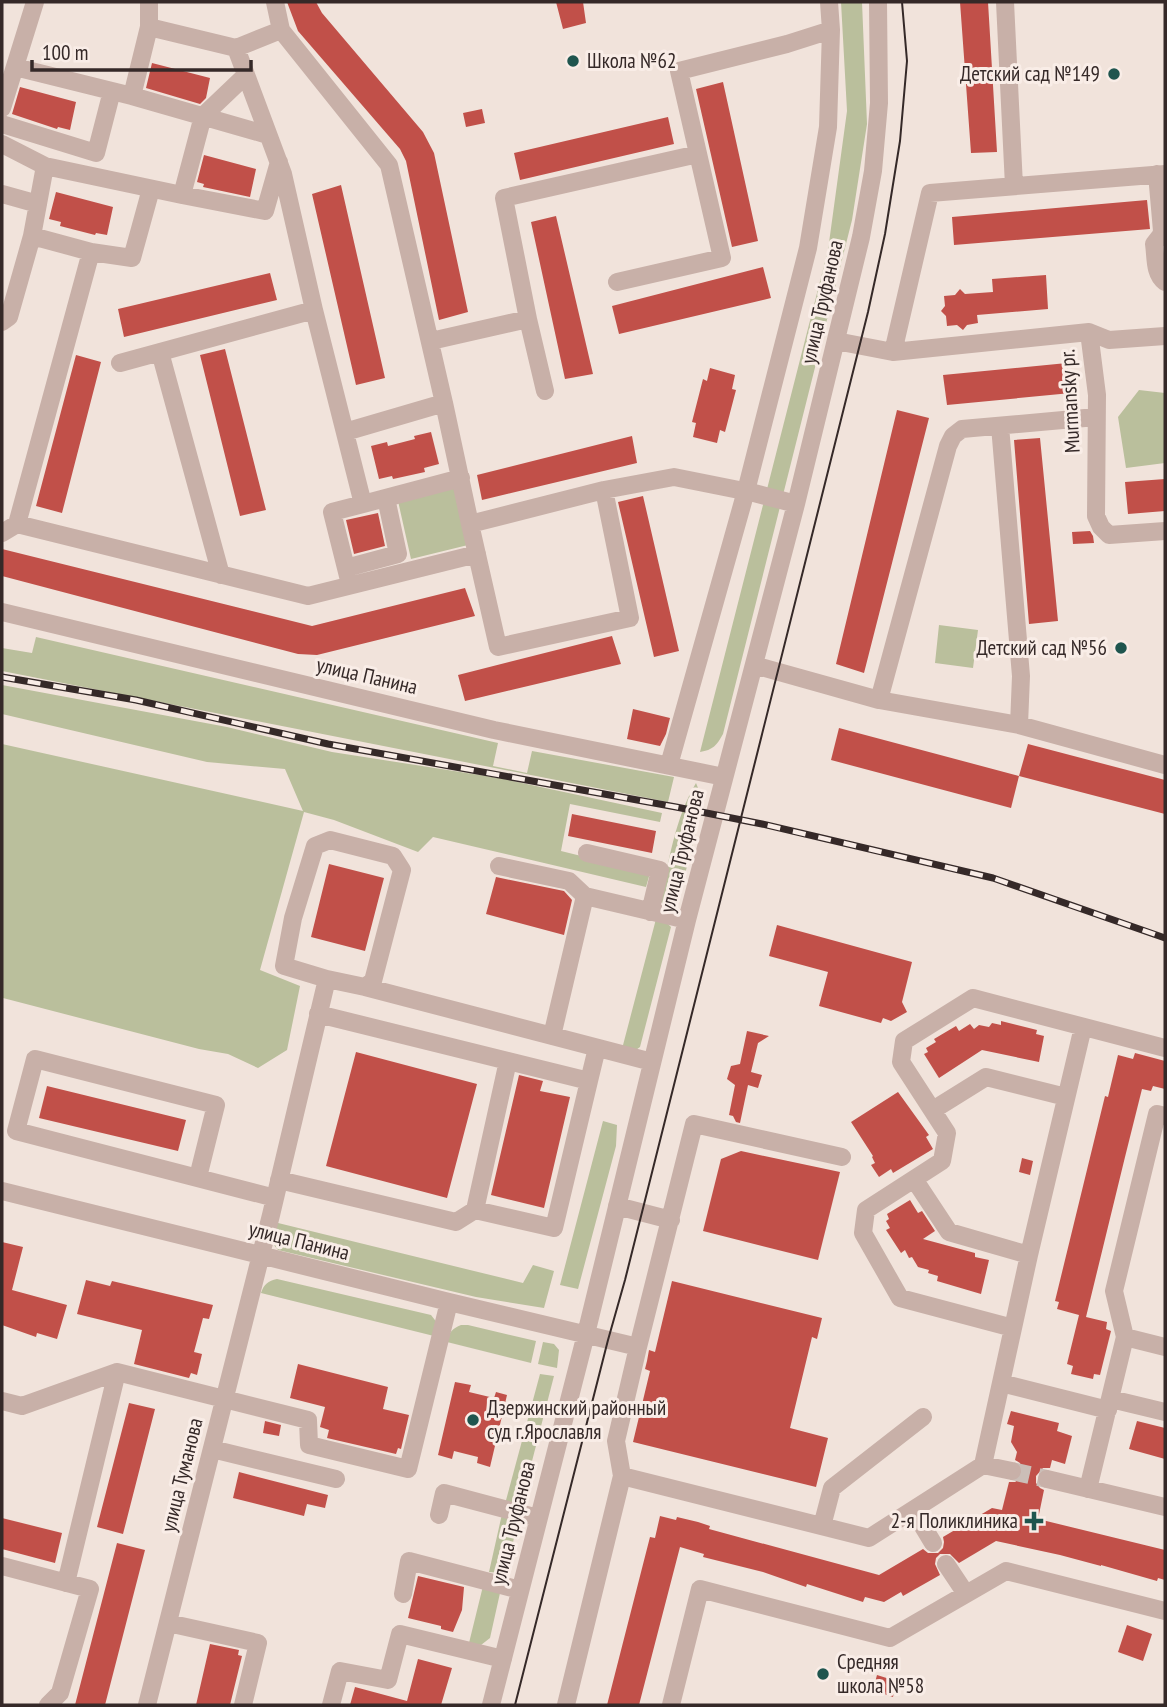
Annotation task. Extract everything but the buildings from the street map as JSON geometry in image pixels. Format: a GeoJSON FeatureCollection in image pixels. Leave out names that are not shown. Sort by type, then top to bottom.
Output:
{"type":"FeatureCollection","features":[{"type":"Feature","properties":{"kind":"street"},"geometry":{"type":"LineString","coordinates":[[2,108],[35,2]]}},
{"type":"Feature","properties":{"kind":"street"},"geometry":{"type":"LineString","coordinates":[[132,96],[149,27],[149,2]]}},
{"type":"Feature","properties":{"kind":"street"},"geometry":{"type":"LineString","coordinates":[[275,2],[281,30],[389,165],[498,646],[630,618],[604,490]]}},
{"type":"Feature","properties":{"kind":"street"},"geometry":{"type":"LineString","coordinates":[[669,765],[746,491],[808,248],[828,127],[831,30],[829,2]]}},
{"type":"Feature","properties":{"kind":"street","name":"улица Труфанова"},"geometry":{"type":"LineString","coordinates":[[491,1705],[586,1334],[687,920],[796,504],[861,237],[873,171],[879,103],[878,2]]}},
{"type":"Feature","properties":{"kind":"street"},"geometry":{"type":"LineString","coordinates":[[1005,2],[1014,186]]}},
{"type":"Feature","properties":{"kind":"street"},"geometry":{"type":"LineString","coordinates":[[149,27],[236,48],[281,30]]}},
{"type":"Feature","properties":{"kind":"street"},"geometry":{"type":"LineString","coordinates":[[617,282],[722,258],[679,71],[831,30]]}},
{"type":"Feature","properties":{"kind":"street"},"geometry":{"type":"LineString","coordinates":[[236,48],[279,162],[363,504]]}},
{"type":"Feature","properties":{"kind":"street"},"geometry":{"type":"LineString","coordinates":[[15,66],[268,135]]}},
{"type":"Feature","properties":{"kind":"street"},"geometry":{"type":"LineString","coordinates":[[182,195],[203,116],[246,75]]}},
{"type":"Feature","properties":{"kind":"street"},"geometry":{"type":"LineString","coordinates":[[2,124],[96,153],[112,91]]}},
{"type":"Feature","properties":{"kind":"street"},"geometry":{"type":"LineString","coordinates":[[2,144],[45,166],[265,211],[279,162]]}},
{"type":"Feature","properties":{"kind":"street"},"geometry":{"type":"LineString","coordinates":[[545,391],[504,198],[698,154]]}},
{"type":"Feature","properties":{"kind":"street"},"geometry":{"type":"LineString","coordinates":[[2,322],[9,317],[32,236],[45,166]]}},
{"type":"Feature","properties":{"kind":"street"},"geometry":{"type":"LineString","coordinates":[[893,352],[930,193],[1161,174],[1162,231],[1154,244],[1157,274],[1165,282]]}},
{"type":"Feature","properties":{"kind":"street"},"geometry":{"type":"LineString","coordinates":[[32,236],[91,252],[132,258],[151,189]]}},
{"type":"Feature","properties":{"kind":"street"},"geometry":{"type":"LineString","coordinates":[[2,194],[38,204]]}},
{"type":"Feature","properties":{"kind":"street"},"geometry":{"type":"LineString","coordinates":[[91,252],[10,528],[308,596],[398,554],[386,498]]}},
{"type":"Feature","properties":{"kind":"street"},"geometry":{"type":"LineString","coordinates":[[120,363],[314,310]]}},
{"type":"Feature","properties":{"kind":"street"},"geometry":{"type":"LineString","coordinates":[[431,341],[528,319]]}},
{"type":"Feature","properties":{"kind":"street"},"geometry":{"type":"LineString","coordinates":[[1089,332],[1109,340],[1165,336]]}},
{"type":"Feature","properties":{"kind":"street","name":"Murmansky pr."},"geometry":{"type":"LineString","coordinates":[[836,341],[893,352],[1089,332],[1097,395],[1096,516],[1109,535],[1165,531]]}},
{"type":"Feature","properties":{"kind":"street"},"geometry":{"type":"LineString","coordinates":[[160,352],[221,575]]}},
{"type":"Feature","properties":{"kind":"street"},"geometry":{"type":"LineString","coordinates":[[345,432],[444,403]]}},
{"type":"Feature","properties":{"kind":"street"},"geometry":{"type":"LineString","coordinates":[[879,700],[948,446],[953,436],[962,429],[1097,417]]}},
{"type":"Feature","properties":{"kind":"street"},"geometry":{"type":"LineString","coordinates":[[1000,426],[1021,676],[1019,725]]}},
{"type":"Feature","properties":{"kind":"street"},"geometry":{"type":"LineString","coordinates":[[470,524],[604,490],[674,477],[796,504]]}},
{"type":"Feature","properties":{"kind":"street"},"geometry":{"type":"LineString","coordinates":[[348,577],[332,512],[461,478]]}},
{"type":"Feature","properties":{"kind":"street"},"geometry":{"type":"LineString","coordinates":[[348,577],[477,554]]}},
{"type":"Feature","properties":{"kind":"street","name":"улица Панина"},"geometry":{"type":"LineString","coordinates":[[2,612],[494,730],[724,777]]}},
{"type":"Feature","properties":{"kind":"street"},"geometry":{"type":"LineString","coordinates":[[754,665],[879,700],[1019,725],[1165,765]]}},
{"type":"Feature","properties":{"kind":"street"},"geometry":{"type":"LineString","coordinates":[[365,987],[373,981],[402,870],[393,856],[330,839],[314,846],[293,918],[284,966],[652,1062]]}},
{"type":"Feature","properties":{"kind":"street"},"geometry":{"type":"LineString","coordinates":[[587,853],[660,870],[650,912]]}},
{"type":"Feature","properties":{"kind":"street"},"geometry":{"type":"LineString","coordinates":[[499,866],[569,881],[585,896],[687,920]]}},
{"type":"Feature","properties":{"kind":"street"},"geometry":{"type":"LineString","coordinates":[[552,1036],[585,896]]}},
{"type":"Feature","properties":{"kind":"street","name":"улица Туманова"},"geometry":{"type":"LineString","coordinates":[[147,1705],[261,1255],[327,979]]}},
{"type":"Feature","properties":{"kind":"street"},"geometry":{"type":"LineString","coordinates":[[1013,1328],[900,1297],[863,1233],[866,1210],[942,1161],[947,1133],[901,1062],[904,1041],[973,998],[1165,1048]]}},
{"type":"Feature","properties":{"kind":"street"},"geometry":{"type":"LineString","coordinates":[[318,1014],[589,1080]]}},
{"type":"Feature","properties":{"kind":"street"},"geometry":{"type":"LineString","coordinates":[[983,1465],[1083,1027]]}},
{"type":"Feature","properties":{"kind":"street"},"geometry":{"type":"LineString","coordinates":[[198,1177],[216,1105],[34,1059],[16,1131],[198,1177],[456,1222],[475,1210],[554,1228],[597,1048]]}},
{"type":"Feature","properties":{"kind":"street"},"geometry":{"type":"LineString","coordinates":[[475,1210],[508,1060]]}},
{"type":"Feature","properties":{"kind":"street"},"geometry":{"type":"LineString","coordinates":[[933,1111],[986,1077],[1066,1097]]}},
{"type":"Feature","properties":{"kind":"street"},"geometry":{"type":"LineString","coordinates":[[1088,1489],[1125,1337],[1114,1291],[1157,1114],[1165,1116]]}},
{"type":"Feature","properties":{"kind":"street"},"geometry":{"type":"LineString","coordinates":[[566,1705],[622,1476],[616,1441],[694,1124],[842,1157]]}},
{"type":"Feature","properties":{"kind":"street"},"geometry":{"type":"LineString","coordinates":[[914,1180],[949,1232],[1029,1255]]}},
{"type":"Feature","properties":{"kind":"street","name":"улица Панина"},"geometry":{"type":"LineString","coordinates":[[2,1191],[449,1303],[638,1347]]}},
{"type":"Feature","properties":{"kind":"street"},"geometry":{"type":"LineString","coordinates":[[617,1206],[671,1220]]}},
{"type":"Feature","properties":{"kind":"street"},"geometry":{"type":"LineString","coordinates":[[2,1401],[22,1406],[117,1372],[308,1420],[310,1445],[408,1469],[449,1303]]}},
{"type":"Feature","properties":{"kind":"street"},"geometry":{"type":"LineString","coordinates":[[1125,1337],[1165,1347]]}},
{"type":"Feature","properties":{"kind":"street"},"geometry":{"type":"LineString","coordinates":[[66,1583],[117,1372]]}},
{"type":"Feature","properties":{"kind":"street"},"geometry":{"type":"LineString","coordinates":[[1001,1383],[1109,1405],[1165,1412]]}},
{"type":"Feature","properties":{"kind":"street"},"geometry":{"type":"LineString","coordinates":[[822,1526],[832,1488],[923,1417]]}},
{"type":"Feature","properties":{"kind":"street"},"geometry":{"type":"LineString","coordinates":[[212,1449],[336,1479]]}},
{"type":"Feature","properties":{"kind":"street"},"geometry":{"type":"LineString","coordinates":[[622,1476],[869,1538],[983,1465],[1012,1471]]}},
{"type":"Feature","properties":{"kind":"street"},"geometry":{"type":"LineString","coordinates":[[1047,1479],[1165,1507]]}},
{"type":"Feature","properties":{"kind":"street"},"geometry":{"type":"LineString","coordinates":[[439,1515],[444,1493],[538,1518]]}},
{"type":"Feature","properties":{"kind":"street"},"geometry":{"type":"LineString","coordinates":[[913,1510],[933,1543]]}},
{"type":"Feature","properties":{"kind":"street"},"geometry":{"type":"LineString","coordinates":[[403,1594],[409,1561],[520,1590]]}},
{"type":"Feature","properties":{"kind":"street"},"geometry":{"type":"LineString","coordinates":[[946,1564],[966,1594]]}},
{"type":"Feature","properties":{"kind":"street"},"geometry":{"type":"LineString","coordinates":[[2,1566],[90,1589],[60,1693],[48,1705]]}},
{"type":"Feature","properties":{"kind":"street"},"geometry":{"type":"LineString","coordinates":[[671,1705],[700,1589],[890,1638],[1006,1571],[1165,1611]]}},
{"type":"Feature","properties":{"kind":"street"},"geometry":{"type":"LineString","coordinates":[[168,1623],[258,1643],[243,1705]]}},
{"type":"Feature","properties":{"kind":"street"},"geometry":{"type":"LineString","coordinates":[[331,1705],[340,1671],[388,1680],[400,1634],[503,1659]]}},
{"type":"Feature","properties":{"kind":"green space"},"geometry":{"type":"Polygon","coordinates":[[[841,2],[862,2],[867,124],[852,220],[723,734],[714,746],[700,752],[828,250],[847,111],[841,2]]]}},
{"type":"Feature","properties":{"kind":"green space"},"geometry":{"type":"Polygon","coordinates":[[[1139,390],[1165,393],[1165,463],[1126,468],[1118,417],[1139,390]]]}},
{"type":"Feature","properties":{"kind":"green space"},"geometry":{"type":"Polygon","coordinates":[[[457,486],[468,545],[411,559],[398,501],[457,486]]]}},
{"type":"Feature","properties":{"kind":"green space"},"geometry":{"type":"Polygon","coordinates":[[[939,625],[978,630],[973,668],[935,663],[939,625]]]}},
{"type":"Feature","properties":{"kind":"green space"},"geometry":{"type":"Polygon","coordinates":[[[36,637],[498,743],[493,766],[527,773],[532,751],[674,777],[668,802],[2,671],[2,648],[32,653],[36,637]]]}},
{"type":"Feature","properties":{"kind":"green space"},"geometry":{"type":"Polygon","coordinates":[[[2,685],[227,727],[332,752],[499,778],[662,813],[660,822],[570,804],[561,851],[650,873],[646,887],[433,837],[418,852],[334,820],[304,812],[260,970],[300,986],[287,1050],[258,1068],[228,1054],[199,1049],[3,998],[2,744],[303,811],[285,769],[207,762],[2,714],[2,685]]]}},
{"type":"Feature","properties":{"kind":"green space"},"geometry":{"type":"Polygon","coordinates":[[[696,783],[702,798],[700,818],[678,900],[671,906],[665,906],[660,901],[674,840],[696,783]]]}},
{"type":"Feature","properties":{"kind":"green space"},"geometry":{"type":"Polygon","coordinates":[[[656,919],[665,921],[671,927],[640,1047],[633,1052],[622,1049],[656,919]]]}},
{"type":"Feature","properties":{"kind":"green space"},"geometry":{"type":"Polygon","coordinates":[[[603,1121],[617,1125],[616,1146],[578,1289],[560,1285],[603,1121]]]}},
{"type":"Feature","properties":{"kind":"green space"},"geometry":{"type":"Polygon","coordinates":[[[274,1222],[523,1283],[533,1265],[554,1271],[544,1308],[476,1297],[278,1250],[269,1239],[274,1222]]]}},
{"type":"Feature","properties":{"kind":"green space"},"geometry":{"type":"Polygon","coordinates":[[[277,1279],[431,1315],[438,1324],[438,1337],[261,1293],[267,1283],[277,1279]]]}},
{"type":"Feature","properties":{"kind":"green space"},"geometry":{"type":"Polygon","coordinates":[[[461,1325],[536,1341],[531,1363],[447,1342],[451,1331],[461,1325]]]}},
{"type":"Feature","properties":{"kind":"green space"},"geometry":{"type":"Polygon","coordinates":[[[543,1342],[554,1344],[559,1350],[557,1368],[538,1364],[543,1342]]]}},
{"type":"Feature","properties":{"kind":"green space"},"geometry":{"type":"Polygon","coordinates":[[[540,1374],[554,1376],[523,1496],[518,1502],[505,1504],[540,1374]]]}},
{"type":"Feature","properties":{"kind":"green space"},"geometry":{"type":"Polygon","coordinates":[[[502,1514],[517,1523],[508,1567],[501,1573],[489,1572],[502,1514]]]}},
{"type":"Feature","properties":{"kind":"green space"},"geometry":{"type":"Polygon","coordinates":[[[483,1586],[500,1593],[490,1638],[481,1645],[469,1643],[483,1586]]]}},
{"type":"Feature","properties":{"kind":"tunnel"},"geometry":{"type":"LineString","coordinates":[[1012,1471],[1047,1479]]}},
{"type":"Feature","properties":{"kind":"tram line"},"geometry":{"type":"LineString","coordinates":[[515,1705],[625,1280],[868,312],[885,234],[900,141],[907,61],[902,2]]}},
{"type":"Feature","properties":{"kind":"railway"},"geometry":{"type":"LineString","coordinates":[[2,677],[136,700],[328,744],[762,824],[993,878],[1165,938]]}},
{"type":"Feature","properties":{"kind":"place","name":"Школа №62"},"geometry":{"type":"Point","coordinates":[573,61]}},
{"type":"Feature","properties":{"kind":"place","name":"Детский сад №149"},"geometry":{"type":"Point","coordinates":[1114,74]}},
{"type":"Feature","properties":{"kind":"place","name":"Детский сад №56"},"geometry":{"type":"Point","coordinates":[1121,648]}},
{"type":"Feature","properties":{"kind":"place","name":"Дзержинский районный суд г.Ярославля"},"geometry":{"type":"Point","coordinates":[473,1420]}},
{"type":"Feature","properties":{"kind":"place","name":"2-я Поликлиника"},"geometry":{"type":"Point","coordinates":[1034,1521]}},
{"type":"Feature","properties":{"kind":"place","name":"Средняя школа №58"},"geometry":{"type":"Point","coordinates":[823,1674]}}]}
